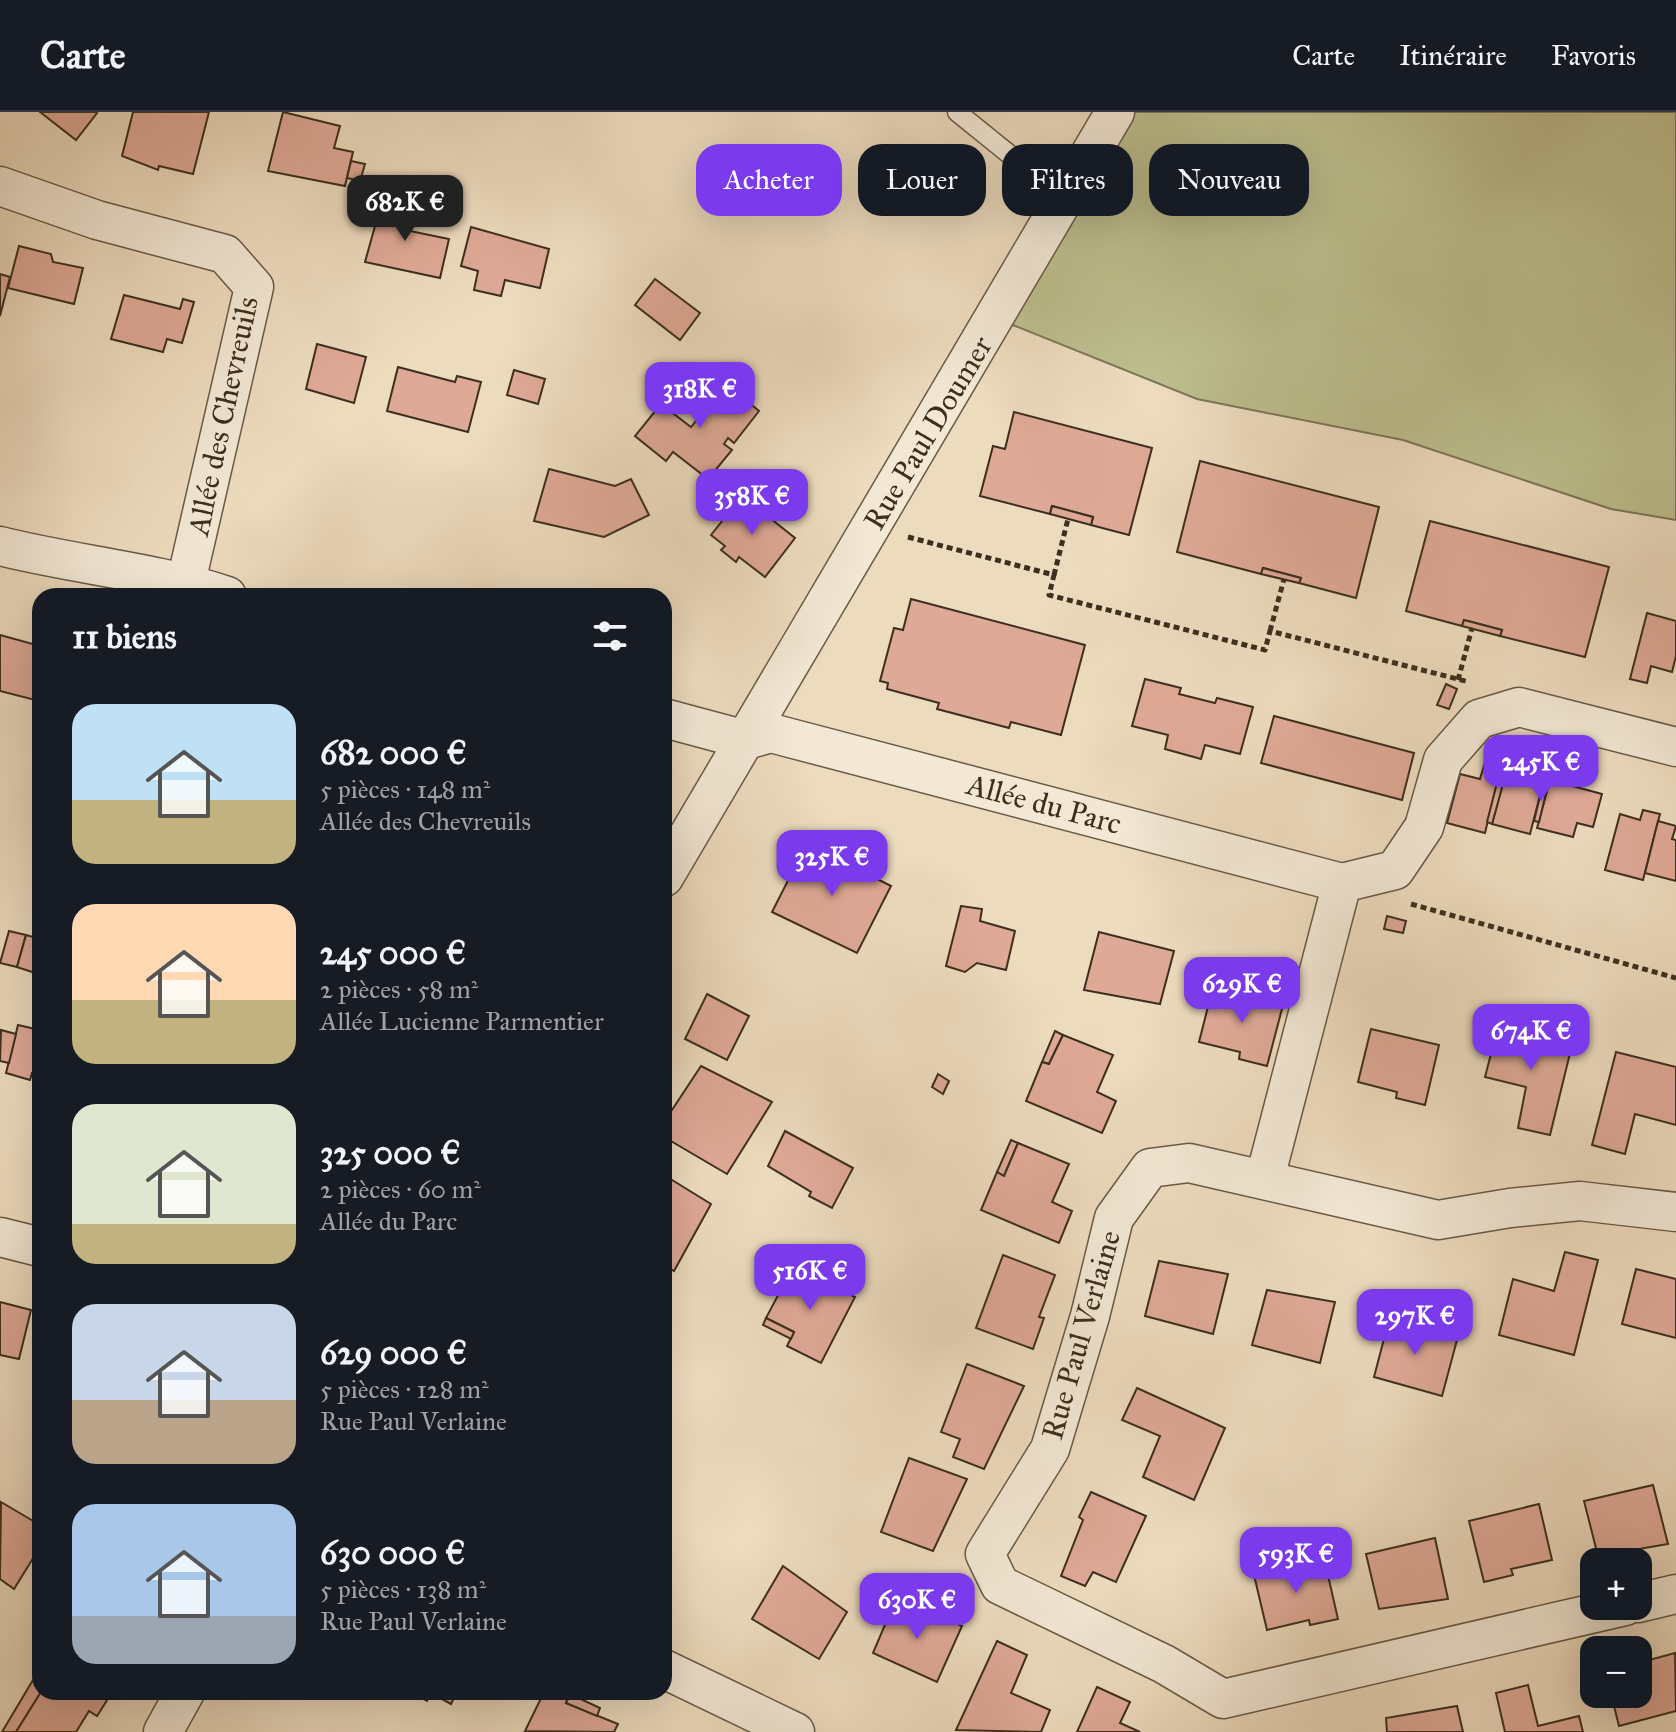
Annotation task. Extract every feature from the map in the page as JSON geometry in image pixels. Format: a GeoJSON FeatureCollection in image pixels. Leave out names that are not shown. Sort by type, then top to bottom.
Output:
{"type":"FeatureCollection","features":[{"type":"Feature","properties":{"kind":"street","name":"Rue Paul Doumer"},"geometry":{"type":"LineString","coordinates":[[1097,144],[1115,112]]}},
{"type":"Feature","properties":{"kind":"street","name":"Allée des Chevreuils"},"geometry":{"type":"LineString","coordinates":[[0,186],[97,220],[225,254],[254,287],[186,582]]}},
{"type":"Feature","properties":{"kind":"street","name":"Rue Paul Doumer"},"geometry":{"type":"LineString","coordinates":[[672,864],[1057,216]]}},
{"type":"Feature","properties":{"kind":"street"},"geometry":{"type":"LineString","coordinates":[[0,546],[204,588]]}},
{"type":"Feature","properties":{"kind":"street"},"geometry":{"type":"LineString","coordinates":[[1265,1178],[1342,883],[1395,870],[1424,827],[1443,760],[1479,719],[1519,707],[1676,747]]}},
{"type":"Feature","properties":{"kind":"street"},"geometry":{"type":"LineString","coordinates":[[672,720],[746,740]]}},
{"type":"Feature","properties":{"kind":"street","name":"Allée du Parc"},"geometry":{"type":"LineString","coordinates":[[746,740],[771,733],[1342,883]]}},
{"type":"Feature","properties":{"kind":"street","name":"Rue Paul Verlaine"},"geometry":{"type":"LineString","coordinates":[[1580,1618],[1221,1715],[1164,1664],[1000,1585],[985,1554],[1050,1449],[1090,1316],[1114,1218],[1150,1168],[1189,1163],[1438,1220],[1580,1201],[1676,1212]]}},
{"type":"Feature","properties":{"kind":"street"},"geometry":{"type":"LineString","coordinates":[[0,1237],[32,1245]]}},
{"type":"Feature","properties":{"kind":"street"},"geometry":{"type":"LineString","coordinates":[[1652,1600],[1676,1594]]}},
{"type":"Feature","properties":{"kind":"street"},"geometry":{"type":"LineString","coordinates":[[672,1673],[795,1732]]}},
{"type":"Feature","properties":{"kind":"street"},"geometry":{"type":"LineString","coordinates":[[163,1732],[181,1700]]}},
{"type":"Feature","properties":{"kind":"lane"},"geometry":{"type":"LineString","coordinates":[[957,112],[1002,148]]}},
{"type":"Feature","properties":{"kind":"path"},"geometry":{"type":"LineString","coordinates":[[1068,519],[1049,595],[1265,650],[1284,579]]}},
{"type":"Feature","properties":{"kind":"path"},"geometry":{"type":"LineString","coordinates":[[901,535],[1054,575]]}},
{"type":"Feature","properties":{"kind":"path"},"geometry":{"type":"LineString","coordinates":[[1458,680],[1472,628]]}},
{"type":"Feature","properties":{"kind":"path"},"geometry":{"type":"LineString","coordinates":[[1270,631],[1488,688],[1519,707]]}},
{"type":"Feature","properties":{"kind":"path"},"geometry":{"type":"LineString","coordinates":[[1409,903],[1676,978]]}},
{"type":"Feature","properties":{"kind":"green space"},"geometry":{"type":"Polygon","coordinates":[[[1106,112],[1676,112],[1676,520],[1611,509],[1403,440],[1197,399],[983,313],[1042,216],[1133,216],[1133,144],[1086,144],[1106,112]]]}},
{"type":"Feature","properties":{"kind":"building"},"geometry":{"type":"Polygon","coordinates":[[[40,112],[95,112],[97,113],[76,140],[40,112]]]}},
{"type":"Feature","properties":{"kind":"building"},"geometry":{"type":"Polygon","coordinates":[[[133,112],[209,112],[193,174],[159,166],[158,170],[122,156],[133,112]]]}},
{"type":"Feature","properties":{"kind":"building"},"geometry":{"type":"Polygon","coordinates":[[[283,112],[340,126],[334,148],[353,152],[345,186],[268,171],[283,112]]]}},
{"type":"Feature","properties":{"kind":"building"},"geometry":{"type":"Polygon","coordinates":[[[351,161],[365,164],[360,181],[347,178],[351,161]]]}},
{"type":"Feature","properties":{"kind":"building"},"geometry":{"type":"Polygon","coordinates":[[[382,201],[415,208],[410,231],[449,239],[440,278],[365,262],[382,201]]]}},
{"type":"Feature","properties":{"kind":"building"},"geometry":{"type":"Polygon","coordinates":[[[471,227],[549,249],[540,288],[505,280],[501,296],[474,290],[478,271],[461,266],[471,227]]]}},
{"type":"Feature","properties":{"kind":"building"},"geometry":{"type":"Polygon","coordinates":[[[19,246],[51,254],[53,262],[83,268],[74,304],[8,288],[19,246]]]}},
{"type":"Feature","properties":{"kind":"building"},"geometry":{"type":"Polygon","coordinates":[[[0,274],[10,277],[0,316],[0,274]]]}},
{"type":"Feature","properties":{"kind":"building"},"geometry":{"type":"Polygon","coordinates":[[[655,279],[700,313],[680,340],[635,305],[655,279]]]}},
{"type":"Feature","properties":{"kind":"building"},"geometry":{"type":"Polygon","coordinates":[[[124,295],[180,309],[183,299],[194,302],[182,343],[167,339],[163,352],[111,339],[124,295]]]}},
{"type":"Feature","properties":{"kind":"building"},"geometry":{"type":"Polygon","coordinates":[[[317,344],[366,357],[354,403],[306,389],[317,344]]]}},
{"type":"Feature","properties":{"kind":"building"},"geometry":{"type":"Polygon","coordinates":[[[398,367],[455,382],[457,376],[481,382],[468,432],[387,411],[398,367]]]}},
{"type":"Feature","properties":{"kind":"building"},"geometry":{"type":"Polygon","coordinates":[[[514,370],[545,379],[538,404],[507,395],[514,370]]]}},
{"type":"Feature","properties":{"kind":"building"},"geometry":{"type":"Polygon","coordinates":[[[721,380],[759,411],[734,443],[728,438],[724,444],[732,450],[708,479],[673,452],[666,461],[635,436],[661,404],[691,427],[703,412],[701,405],[721,380]]]}},
{"type":"Feature","properties":{"kind":"building"},"geometry":{"type":"Polygon","coordinates":[[[1014,412],[1152,448],[1129,535],[1091,525],[1093,517],[1052,506],[1050,514],[980,496],[993,446],[1005,449],[1014,412]]]}},
{"type":"Feature","properties":{"kind":"building"},"geometry":{"type":"Polygon","coordinates":[[[1200,461],[1379,507],[1356,598],[1299,583],[1301,578],[1263,568],[1261,574],[1177,552],[1200,461]]]}},
{"type":"Feature","properties":{"kind":"building"},"geometry":{"type":"Polygon","coordinates":[[[549,469],[615,486],[631,479],[649,515],[604,537],[534,521],[549,469]]]}},
{"type":"Feature","properties":{"kind":"building"},"geometry":{"type":"Polygon","coordinates":[[[742,496],[795,538],[765,577],[739,557],[736,562],[721,550],[725,546],[711,535],[742,496]]]}},
{"type":"Feature","properties":{"kind":"building"},"geometry":{"type":"Polygon","coordinates":[[[1052,506],[1093,517],[1091,525],[1050,514],[1052,506]]]}},
{"type":"Feature","properties":{"kind":"building"},"geometry":{"type":"Polygon","coordinates":[[[1430,521],[1609,567],[1585,657],[1500,636],[1502,630],[1464,620],[1462,626],[1406,611],[1430,521]]]}},
{"type":"Feature","properties":{"kind":"building"},"geometry":{"type":"Polygon","coordinates":[[[1263,568],[1301,578],[1299,583],[1261,574],[1263,568]]]}},
{"type":"Feature","properties":{"kind":"building"},"geometry":{"type":"Polygon","coordinates":[[[911,599],[1085,645],[1061,735],[1011,722],[1009,728],[937,709],[939,703],[887,689],[888,683],[880,681],[894,628],[903,630],[911,599]]]}},
{"type":"Feature","properties":{"kind":"building"},"geometry":{"type":"Polygon","coordinates":[[[1647,613],[1676,621],[1676,656],[1672,672],[1651,666],[1647,683],[1630,679],[1647,613]]]}},
{"type":"Feature","properties":{"kind":"building"},"geometry":{"type":"Polygon","coordinates":[[[1464,620],[1502,630],[1500,636],[1462,626],[1464,620]]]}},
{"type":"Feature","properties":{"kind":"building"},"geometry":{"type":"Polygon","coordinates":[[[0,635],[32,644],[32,699],[0,691],[0,635]]]}},
{"type":"Feature","properties":{"kind":"building"},"geometry":{"type":"Polygon","coordinates":[[[1145,679],[1181,688],[1179,694],[1215,703],[1217,698],[1253,707],[1240,754],[1205,745],[1201,759],[1165,749],[1168,735],[1132,726],[1145,679]]]}},
{"type":"Feature","properties":{"kind":"building"},"geometry":{"type":"Polygon","coordinates":[[[1446,684],[1457,689],[1449,709],[1437,705],[1446,684]]]}},
{"type":"Feature","properties":{"kind":"building"},"geometry":{"type":"Polygon","coordinates":[[[1274,716],[1414,753],[1402,800],[1261,763],[1274,716]]]}},
{"type":"Feature","properties":{"kind":"building"},"geometry":{"type":"Polygon","coordinates":[[[1510,757],[1527,761],[1522,778],[1543,784],[1530,834],[1492,824],[1510,757]]]}},
{"type":"Feature","properties":{"kind":"building"},"geometry":{"type":"Polygon","coordinates":[[[1485,762],[1501,767],[1485,833],[1447,823],[1460,774],[1480,779],[1485,762]]]}},
{"type":"Feature","properties":{"kind":"building"},"geometry":{"type":"Polygon","coordinates":[[[1550,780],[1602,794],[1593,827],[1577,823],[1573,837],[1537,828],[1550,780]]]}},
{"type":"Feature","properties":{"kind":"building"},"geometry":{"type":"Polygon","coordinates":[[[1497,783],[1503,784],[1492,824],[1487,822],[1497,783]]]}},
{"type":"Feature","properties":{"kind":"building"},"geometry":{"type":"Polygon","coordinates":[[[1543,784],[1548,785],[1539,822],[1534,821],[1543,784]]]}},
{"type":"Feature","properties":{"kind":"building"},"geometry":{"type":"Polygon","coordinates":[[[1643,810],[1660,814],[1643,880],[1605,870],[1620,814],[1640,820],[1643,810]]]}},
{"type":"Feature","properties":{"kind":"building"},"geometry":{"type":"Polygon","coordinates":[[[1658,821],[1676,826],[1672,839],[1676,840],[1676,881],[1645,873],[1658,821]]]}},
{"type":"Feature","properties":{"kind":"building"},"geometry":{"type":"Polygon","coordinates":[[[807,843],[891,886],[857,953],[772,912],[807,843]]]}},
{"type":"Feature","properties":{"kind":"building"},"geometry":{"type":"Polygon","coordinates":[[[961,906],[982,909],[980,921],[1015,931],[1006,970],[977,963],[965,972],[946,966],[961,906]]]}},
{"type":"Feature","properties":{"kind":"building"},"geometry":{"type":"Polygon","coordinates":[[[1387,916],[1406,921],[1403,933],[1384,929],[1387,916]]]}},
{"type":"Feature","properties":{"kind":"building"},"geometry":{"type":"Polygon","coordinates":[[[9,931],[26,935],[17,967],[0,963],[9,931]]]}},
{"type":"Feature","properties":{"kind":"building"},"geometry":{"type":"Polygon","coordinates":[[[1099,932],[1174,951],[1160,1004],[1084,990],[1099,932]]]}},
{"type":"Feature","properties":{"kind":"building"},"geometry":{"type":"Polygon","coordinates":[[[26,935],[32,937],[32,972],[17,967],[26,935]]]}},
{"type":"Feature","properties":{"kind":"building"},"geometry":{"type":"Polygon","coordinates":[[[1213,987],[1283,1005],[1267,1066],[1239,1059],[1240,1052],[1199,1042],[1213,987]]]}},
{"type":"Feature","properties":{"kind":"building"},"geometry":{"type":"Polygon","coordinates":[[[707,994],[749,1016],[727,1060],[685,1039],[707,994]]]}},
{"type":"Feature","properties":{"kind":"building"},"geometry":{"type":"Polygon","coordinates":[[[1499,1023],[1573,1041],[1550,1135],[1518,1128],[1526,1087],[1485,1077],[1499,1023]]]}},
{"type":"Feature","properties":{"kind":"building"},"geometry":{"type":"Polygon","coordinates":[[[18,1025],[32,1028],[30,1080],[6,1073],[18,1025]]]}},
{"type":"Feature","properties":{"kind":"building"},"geometry":{"type":"Polygon","coordinates":[[[1371,1029],[1439,1045],[1425,1105],[1396,1098],[1397,1092],[1358,1082],[1371,1029]]]}},
{"type":"Feature","properties":{"kind":"building"},"geometry":{"type":"Polygon","coordinates":[[[1,1030],[16,1034],[9,1063],[0,1061],[1,1030]]]}},
{"type":"Feature","properties":{"kind":"building"},"geometry":{"type":"Polygon","coordinates":[[[1055,1031],[1063,1035],[1049,1064],[1042,1062],[1055,1031]]]}},
{"type":"Feature","properties":{"kind":"building"},"geometry":{"type":"Polygon","coordinates":[[[1063,1035],[1113,1055],[1097,1092],[1116,1101],[1102,1133],[1026,1101],[1042,1062],[1049,1064],[1063,1035]]]}},
{"type":"Feature","properties":{"kind":"building"},"geometry":{"type":"Polygon","coordinates":[[[1616,1052],[1676,1067],[1676,1125],[1635,1114],[1625,1154],[1592,1145],[1616,1052]]]}},
{"type":"Feature","properties":{"kind":"building"},"geometry":{"type":"Polygon","coordinates":[[[701,1066],[772,1102],[727,1174],[672,1142],[672,1110],[701,1066]]]}},
{"type":"Feature","properties":{"kind":"building"},"geometry":{"type":"Polygon","coordinates":[[[938,1074],[949,1081],[943,1094],[932,1087],[938,1074]]]}},
{"type":"Feature","properties":{"kind":"building"},"geometry":{"type":"Polygon","coordinates":[[[785,1131],[853,1168],[832,1208],[809,1196],[811,1192],[768,1166],[785,1131]]]}},
{"type":"Feature","properties":{"kind":"building"},"geometry":{"type":"Polygon","coordinates":[[[1011,1140],[1018,1143],[1004,1176],[997,1172],[1011,1140]]]}},
{"type":"Feature","properties":{"kind":"building"},"geometry":{"type":"Polygon","coordinates":[[[1018,1143],[1069,1164],[1052,1202],[1072,1211],[1059,1243],[981,1210],[997,1172],[1004,1176],[1018,1143]]]}},
{"type":"Feature","properties":{"kind":"building"},"geometry":{"type":"Polygon","coordinates":[[[672,1180],[711,1204],[672,1270],[672,1180]]]}},
{"type":"Feature","properties":{"kind":"building"},"geometry":{"type":"Polygon","coordinates":[[[1565,1252],[1598,1260],[1574,1355],[1499,1335],[1513,1279],[1554,1291],[1565,1252]]]}},
{"type":"Feature","properties":{"kind":"building"},"geometry":{"type":"Polygon","coordinates":[[[1003,1255],[1055,1275],[1039,1317],[1044,1318],[1033,1349],[976,1328],[1003,1255]]]}},
{"type":"Feature","properties":{"kind":"building"},"geometry":{"type":"Polygon","coordinates":[[[1159,1261],[1228,1274],[1213,1334],[1145,1316],[1159,1261]]]}},
{"type":"Feature","properties":{"kind":"building"},"geometry":{"type":"Polygon","coordinates":[[[794,1265],[855,1297],[821,1363],[787,1346],[794,1332],[766,1318],[794,1265]]]}},
{"type":"Feature","properties":{"kind":"building"},"geometry":{"type":"Polygon","coordinates":[[[1636,1269],[1676,1279],[1676,1338],[1622,1324],[1636,1269]]]}},
{"type":"Feature","properties":{"kind":"building"},"geometry":{"type":"Polygon","coordinates":[[[1267,1290],[1335,1302],[1320,1363],[1252,1345],[1267,1290]]]}},
{"type":"Feature","properties":{"kind":"building"},"geometry":{"type":"Polygon","coordinates":[[[0,1302],[31,1310],[19,1359],[0,1355],[0,1302]]]}},
{"type":"Feature","properties":{"kind":"building"},"geometry":{"type":"Polygon","coordinates":[[[1390,1316],[1415,1322],[1415,1328],[1457,1340],[1442,1396],[1374,1377],[1390,1316]]]}},
{"type":"Feature","properties":{"kind":"building"},"geometry":{"type":"Polygon","coordinates":[[[766,1318],[794,1332],[791,1339],[763,1325],[766,1318]]]}},
{"type":"Feature","properties":{"kind":"building"},"geometry":{"type":"Polygon","coordinates":[[[967,1364],[1024,1386],[984,1469],[953,1457],[960,1439],[941,1432],[967,1364]]]}},
{"type":"Feature","properties":{"kind":"building"},"geometry":{"type":"Polygon","coordinates":[[[1137,1388],[1225,1428],[1194,1500],[1143,1477],[1160,1436],[1122,1420],[1137,1388]]]}},
{"type":"Feature","properties":{"kind":"building"},"geometry":{"type":"Polygon","coordinates":[[[909,1458],[967,1479],[933,1551],[881,1532],[909,1458]]]}},
{"type":"Feature","properties":{"kind":"building"},"geometry":{"type":"Polygon","coordinates":[[[1653,1485],[1668,1544],[1645,1548],[1596,1548],[1584,1501],[1653,1485]]]}},
{"type":"Feature","properties":{"kind":"building"},"geometry":{"type":"Polygon","coordinates":[[[1091,1492],[1146,1516],[1116,1582],[1093,1572],[1085,1586],[1061,1576],[1083,1520],[1079,1517],[1091,1492]]]}},
{"type":"Feature","properties":{"kind":"building"},"geometry":{"type":"Polygon","coordinates":[[[1,1502],[32,1520],[32,1560],[14,1589],[0,1579],[1,1502]]]}},
{"type":"Feature","properties":{"kind":"building"},"geometry":{"type":"Polygon","coordinates":[[[1539,1504],[1552,1560],[1511,1569],[1513,1575],[1484,1582],[1469,1521],[1539,1504]]]}},
{"type":"Feature","properties":{"kind":"building"},"geometry":{"type":"Polygon","coordinates":[[[1435,1538],[1448,1599],[1379,1609],[1366,1554],[1435,1538]]]}},
{"type":"Feature","properties":{"kind":"building"},"geometry":{"type":"Polygon","coordinates":[[[1324,1558],[1338,1619],[1310,1625],[1309,1620],[1267,1630],[1254,1575],[1324,1558]]]}},
{"type":"Feature","properties":{"kind":"building"},"geometry":{"type":"Polygon","coordinates":[[[783,1566],[847,1612],[819,1659],[752,1619],[783,1566]]]}},
{"type":"Feature","properties":{"kind":"building"},"geometry":{"type":"Polygon","coordinates":[[[895,1601],[934,1619],[937,1615],[962,1626],[937,1682],[873,1653],[895,1601]]]}},
{"type":"Feature","properties":{"kind":"building"},"geometry":{"type":"Polygon","coordinates":[[[997,1641],[1027,1655],[1011,1693],[1050,1710],[1041,1732],[956,1730],[997,1641]]]}},
{"type":"Feature","properties":{"kind":"building"},"geometry":{"type":"Polygon","coordinates":[[[1675,1653],[1676,1711],[1619,1726],[1614,1708],[1652,1708],[1652,1659],[1675,1653]]]}},
{"type":"Feature","properties":{"kind":"building"},"geometry":{"type":"Polygon","coordinates":[[[32,1682],[32,1700],[36,1700],[16,1732],[2,1732],[32,1682]]]}},
{"type":"Feature","properties":{"kind":"building"},"geometry":{"type":"Polygon","coordinates":[[[1528,1685],[1538,1726],[1579,1716],[1583,1732],[1505,1732],[1496,1693],[1528,1685]]]}},
{"type":"Feature","properties":{"kind":"building"},"geometry":{"type":"Polygon","coordinates":[[[1097,1687],[1130,1702],[1120,1723],[1140,1732],[1077,1732],[1097,1687]]]}},
{"type":"Feature","properties":{"kind":"building"},"geometry":{"type":"Polygon","coordinates":[[[36,1700],[107,1700],[97,1716],[89,1711],[76,1732],[16,1732],[36,1700]]]}},
{"type":"Feature","properties":{"kind":"building"},"geometry":{"type":"Polygon","coordinates":[[[540,1700],[567,1700],[566,1703],[618,1724],[614,1732],[525,1731],[540,1700]]]}},
{"type":"Feature","properties":{"kind":"building"},"geometry":{"type":"Polygon","coordinates":[[[567,1700],[583,1700],[600,1708],[597,1716],[566,1703],[567,1700]]]}},
{"type":"Feature","properties":{"kind":"building"},"geometry":{"type":"Polygon","coordinates":[[[1457,1706],[1463,1732],[1387,1732],[1386,1718],[1457,1706]]]}}]}
